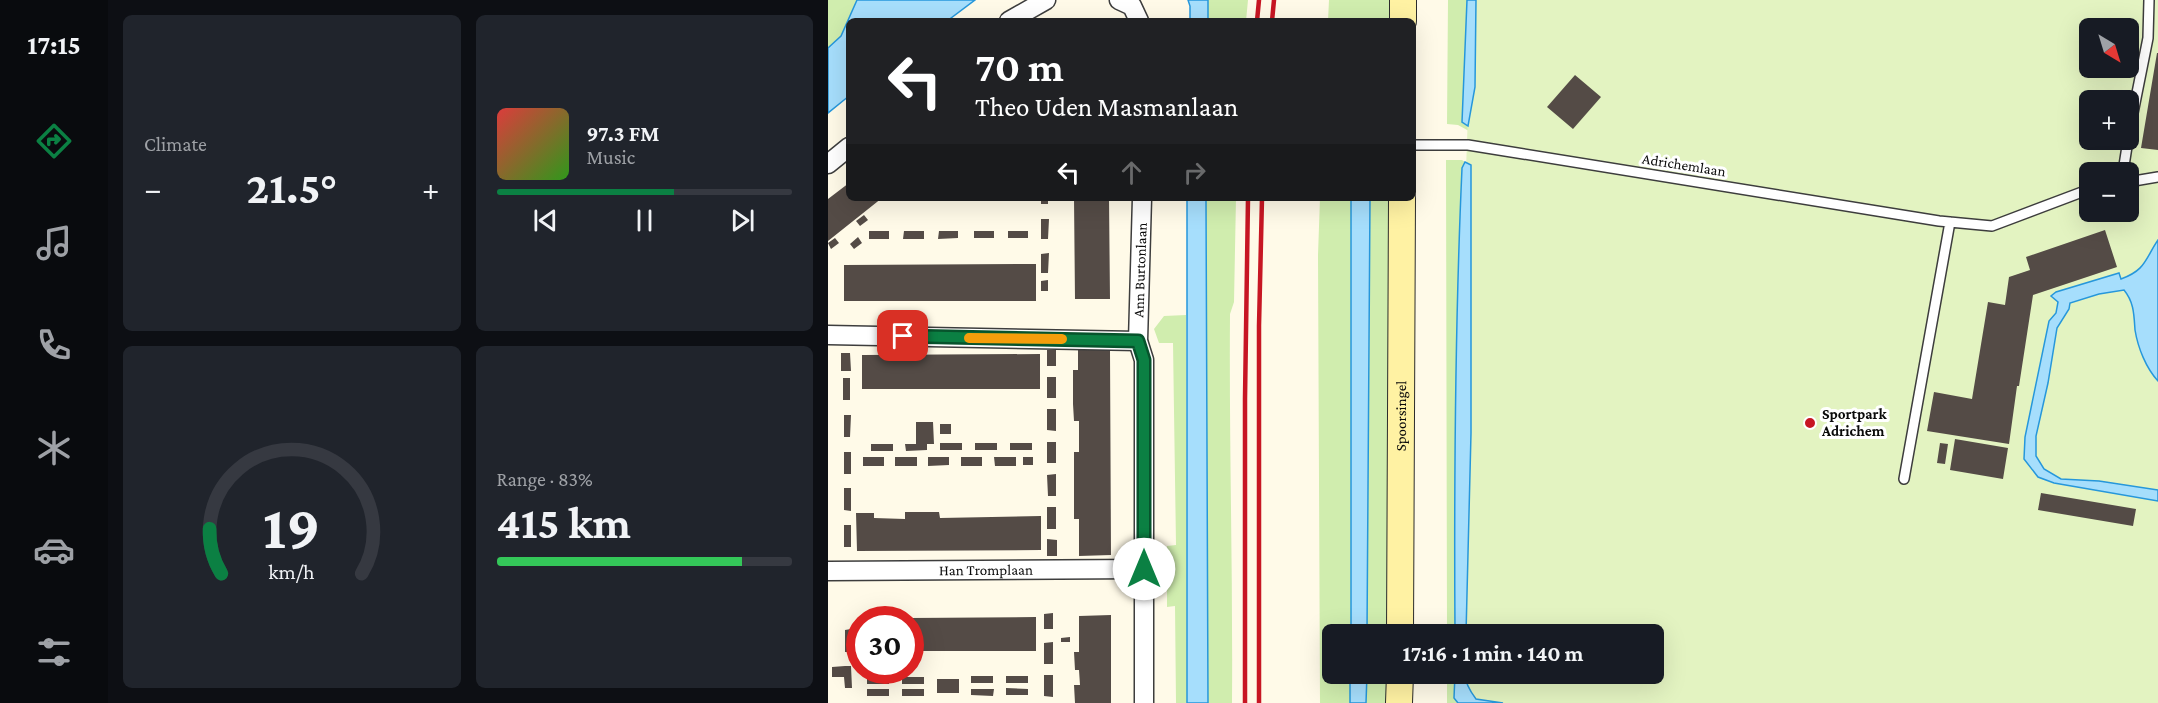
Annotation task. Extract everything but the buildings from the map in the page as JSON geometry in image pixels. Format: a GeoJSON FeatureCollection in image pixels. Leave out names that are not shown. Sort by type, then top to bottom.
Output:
{"type":"FeatureCollection","features":[{"type":"Feature","properties":{"kind":"main road"},"geometry":{"type":"LineString","coordinates":[[1403,0],[1403,18]]}},
{"type":"Feature","properties":{"kind":"main road","name":"Spoorsingel"},"geometry":{"type":"LineString","coordinates":[[1400,624],[1402,201]]}},
{"type":"Feature","properties":{"kind":"main road"},"geometry":{"type":"LineString","coordinates":[[1400,684],[1400,703]]}},
{"type":"Feature","properties":{"kind":"street"},"geometry":{"type":"LineString","coordinates":[[1014,18],[1046,0]]}},
{"type":"Feature","properties":{"kind":"street"},"geometry":{"type":"LineString","coordinates":[[1119,0],[1132,6],[1137,18]]}},
{"type":"Feature","properties":{"kind":"street"},"geometry":{"type":"LineString","coordinates":[[828,164],[846,149]]}},
{"type":"Feature","properties":{"kind":"street","name":"Ann Burtonlaan"},"geometry":{"type":"LineString","coordinates":[[1142,201],[1138,341],[1144,360],[1144,703]]}},
{"type":"Feature","properties":{"kind":"street"},"geometry":{"type":"LineString","coordinates":[[828,335],[1138,341]]}},
{"type":"Feature","properties":{"kind":"street","name":"Han Tromplaan"},"geometry":{"type":"LineString","coordinates":[[828,571],[1144,569]]}},
{"type":"Feature","properties":{"kind":"lane"},"geometry":{"type":"LineString","coordinates":[[2138,90],[2148,38],[2149,0]]}},
{"type":"Feature","properties":{"kind":"lane","name":"Adrichemlaan"},"geometry":{"type":"LineString","coordinates":[[1416,145],[1468,145],[1950,222],[1992,226],[2079,193]]}},
{"type":"Feature","properties":{"kind":"lane"},"geometry":{"type":"LineString","coordinates":[[2139,180],[2158,177]]}},
{"type":"Feature","properties":{"kind":"lane"},"geometry":{"type":"LineString","coordinates":[[1904,479],[1950,222]]}},
{"type":"Feature","properties":{"kind":"green space"},"geometry":{"type":"Polygon","coordinates":[[[828,0],[857,0],[849,18],[846,18],[846,25],[841,36],[828,48],[828,0]]]}},
{"type":"Feature","properties":{"kind":"green space"},"geometry":{"type":"Polygon","coordinates":[[[1208,0],[1248,0],[1246,18],[1208,18],[1208,0]]]}},
{"type":"Feature","properties":{"kind":"green space"},"geometry":{"type":"Polygon","coordinates":[[[1329,0],[1390,0],[1390,18],[1328,18],[1329,0]]]}},
{"type":"Feature","properties":{"kind":"green space"},"geometry":{"type":"Polygon","coordinates":[[[1448,0],[1467,0],[1462,121],[1467,125],[1469,131],[1458,125],[1447,124],[1448,0]]]}},
{"type":"Feature","properties":{"kind":"green space","name":"Sportpark Adrichem"},"geometry":{"type":"Polygon","coordinates":[[[1472,0],[2158,0],[2158,703],[1468,703],[1462,684],[1664,684],[1664,624],[1460,624],[1466,170],[1472,0]]]}},
{"type":"Feature","properties":{"kind":"green space"},"geometry":{"type":"Polygon","coordinates":[[[1446,160],[1462,160],[1465,162],[1462,168],[1457,343],[1455,624],[1447,624],[1446,160]]]}},
{"type":"Feature","properties":{"kind":"green space"},"geometry":{"type":"Polygon","coordinates":[[[1206,201],[1236,201],[1234,302],[1230,314],[1232,703],[1208,703],[1206,201]]]}},
{"type":"Feature","properties":{"kind":"green space"},"geometry":{"type":"Polygon","coordinates":[[[1320,201],[1351,201],[1351,624],[1322,624],[1322,684],[1350,684],[1350,703],[1320,703],[1318,255],[1320,201]]]}},
{"type":"Feature","properties":{"kind":"green space"},"geometry":{"type":"Polygon","coordinates":[[[1370,201],[1389,201],[1389,624],[1367,624],[1370,201]]]}},
{"type":"Feature","properties":{"kind":"green space"},"geometry":{"type":"Polygon","coordinates":[[[1186,315],[1187,703],[1176,703],[1175,606],[1167,607],[1167,546],[1176,545],[1173,343],[1159,343],[1154,329],[1164,316],[1186,315]]]}},
{"type":"Feature","properties":{"kind":"green space"},"geometry":{"type":"Polygon","coordinates":[[[1367,684],[1389,684],[1389,703],[1366,703],[1367,684]]]}},
{"type":"Feature","properties":{"kind":"green space"},"geometry":{"type":"Polygon","coordinates":[[[1447,684],[1455,684],[1454,698],[1458,703],[1447,703],[1447,684]]]}},
{"type":"Feature","properties":{"kind":"water"},"geometry":{"type":"Polygon","coordinates":[[[857,0],[975,0],[951,18],[849,18],[857,0]]]}},
{"type":"Feature","properties":{"kind":"water"},"geometry":{"type":"Polygon","coordinates":[[[1188,0],[1208,0],[1208,18],[1190,18],[1188,0]]]}},
{"type":"Feature","properties":{"kind":"water"},"geometry":{"type":"Polygon","coordinates":[[[1467,0],[1476,0],[1475,87],[1468,126],[1462,122],[1467,0]]]}},
{"type":"Feature","properties":{"kind":"water"},"geometry":{"type":"Polygon","coordinates":[[[846,25],[846,98],[828,113],[828,48],[841,36],[846,25]]]}},
{"type":"Feature","properties":{"kind":"water"},"geometry":{"type":"Polygon","coordinates":[[[1465,162],[1471,165],[1471,433],[1466,624],[1455,624],[1456,343],[1462,168],[1465,162]]]}},
{"type":"Feature","properties":{"kind":"water"},"geometry":{"type":"Polygon","coordinates":[[[1187,201],[1206,201],[1208,703],[1187,703],[1187,201]]]}},
{"type":"Feature","properties":{"kind":"water"},"geometry":{"type":"Polygon","coordinates":[[[1351,201],[1370,201],[1367,624],[1351,624],[1351,201]]]}},
{"type":"Feature","properties":{"kind":"water"},"geometry":{"type":"Polygon","coordinates":[[[2158,240],[2158,381],[2140,351],[2132,304],[2124,290],[2099,294],[2070,303],[2069,309],[2057,328],[2036,436],[2036,456],[2044,469],[2061,479],[2099,481],[2158,490],[2158,501],[2054,483],[2038,477],[2024,459],[2025,437],[2049,321],[2056,313],[2058,302],[2051,296],[2056,292],[2119,273],[2121,279],[2129,276],[2140,268],[2158,240]]]}},
{"type":"Feature","properties":{"kind":"water"},"geometry":{"type":"Polygon","coordinates":[[[1350,684],[1367,684],[1366,703],[1350,703],[1350,684]]]}},
{"type":"Feature","properties":{"kind":"water"},"geometry":{"type":"Polygon","coordinates":[[[1455,684],[1467,684],[1476,699],[1503,703],[1458,703],[1454,698],[1455,684]]]}},
{"type":"Feature","properties":{"kind":"railway"},"geometry":{"type":"LineString","coordinates":[[1257,18],[1259,0]]}},
{"type":"Feature","properties":{"kind":"railway"},"geometry":{"type":"LineString","coordinates":[[1272,18],[1274,0]]}},
{"type":"Feature","properties":{"kind":"railway"},"geometry":{"type":"LineString","coordinates":[[1245,703],[1248,201]]}},
{"type":"Feature","properties":{"kind":"railway"},"geometry":{"type":"LineString","coordinates":[[1259,703],[1259,326],[1262,201]]}},
{"type":"Feature","properties":{"kind":"slow traffic"},"geometry":{"type":"LineString","coordinates":[[969,338],[1062,339]]}},
{"type":"Feature","properties":{"kind":"place","name":"Sportpark Adrichem"},"geometry":{"type":"Point","coordinates":[1810,423]}},
{"type":"Feature","properties":{"kind":"route"},"geometry":{"type":"LineString","coordinates":[[903,336],[1138,341],[1144,360],[1144,569]]}}]}
